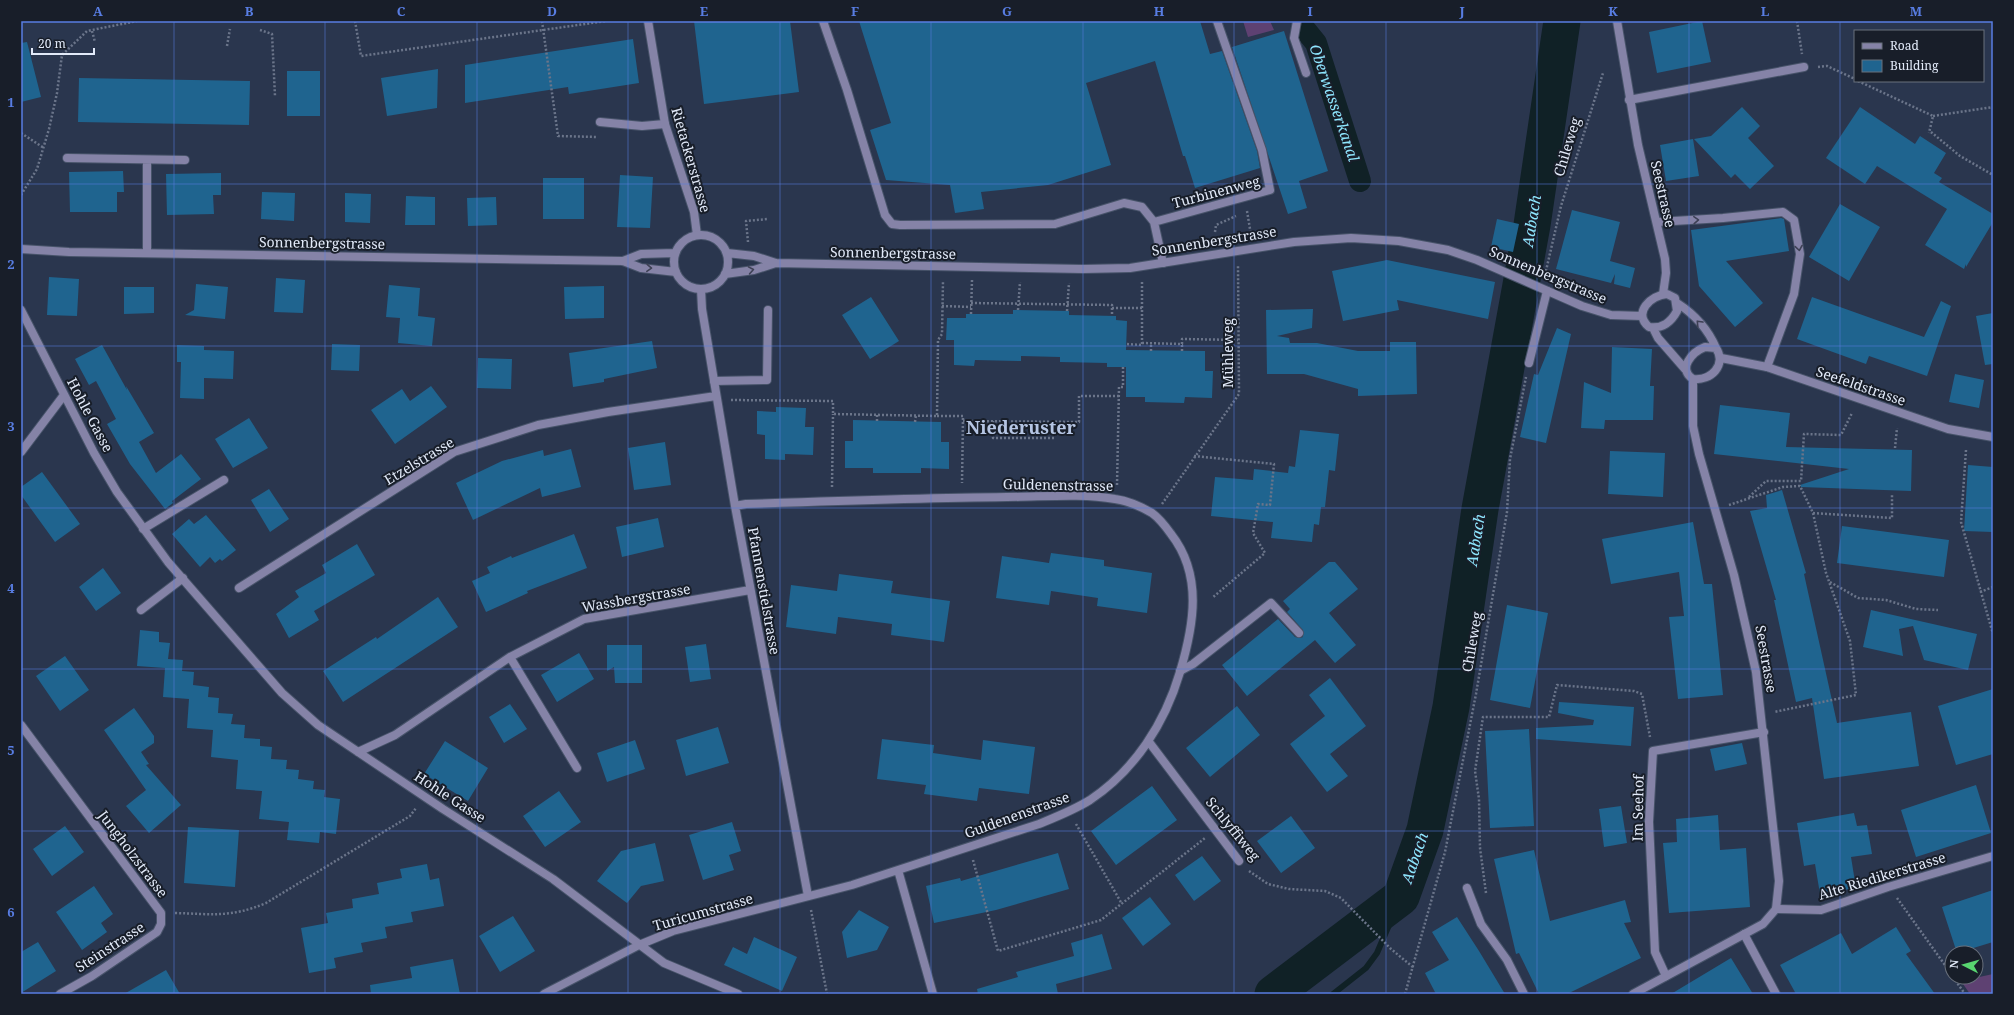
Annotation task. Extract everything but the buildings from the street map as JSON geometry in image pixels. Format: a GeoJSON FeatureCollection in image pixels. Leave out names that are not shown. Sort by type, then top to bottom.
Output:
{"type":"FeatureCollection","features":[{"type":"Feature","properties":{"kind":"street","name":"Rietackerstrasse"},"geometry":{"type":"LineString","coordinates":[[648,21],[666,124],[694,212],[696,235]]}},
{"type":"Feature","properties":{"kind":"street"},"geometry":{"type":"LineString","coordinates":[[823,21],[847,90],[885,215],[892,224],[1055,224],[1124,202],[1142,207],[1154,222],[1163,263]]}},
{"type":"Feature","properties":{"kind":"street","name":"Turbinenweg"},"geometry":{"type":"LineString","coordinates":[[1154,222],[1270,190],[1262,150],[1217,21]]}},
{"type":"Feature","properties":{"kind":"street"},"geometry":{"type":"LineString","coordinates":[[1297,21],[1294,38],[1306,73]]}},
{"type":"Feature","properties":{"kind":"street","name":"Seestrasse"},"geometry":{"type":"LineString","coordinates":[[1617,21],[1630,100],[1657,222],[1666,273],[1663,294]]}},
{"type":"Feature","properties":{"kind":"street"},"geometry":{"type":"LineString","coordinates":[[1630,100],[1804,67]]}},
{"type":"Feature","properties":{"kind":"street"},"geometry":{"type":"LineString","coordinates":[[600,122],[642,126],[666,124]]}},
{"type":"Feature","properties":{"kind":"street"},"geometry":{"type":"LineString","coordinates":[[67,158],[185,160]]}},
{"type":"Feature","properties":{"kind":"street"},"geometry":{"type":"LineString","coordinates":[[147,160],[147,253]]}},
{"type":"Feature","properties":{"kind":"street"},"geometry":{"type":"LineString","coordinates":[[1657,222],[1723,218],[1783,212],[1794,220],[1800,254],[1794,294],[1767,368]]}},
{"type":"Feature","properties":{"kind":"street"},"geometry":{"type":"LineString","coordinates":[[696,235],[704,235],[718,240],[727,253],[728,264],[725,274],[719,282],[711,287],[701,289],[690,287],[682,281],[676,272],[674,262],[675,253],[684,241],[696,235]]}},
{"type":"Feature","properties":{"kind":"street","name":"Sonnenbergstrasse"},"geometry":{"type":"LineString","coordinates":[[727,253],[754,256],[776,263],[1070,269],[1142,266],[1287,242],[1351,238],[1399,241],[1448,250],[1503,271],[1582,306],[1611,315],[1642,316]]}},
{"type":"Feature","properties":{"kind":"street","name":"Sonnenbergstrasse"},"geometry":{"type":"LineString","coordinates":[[21,249],[69,252],[623,261],[641,268],[676,272]]}},
{"type":"Feature","properties":{"kind":"street","name":"Sonnenbergstrasse"},"geometry":{"type":"LineString","coordinates":[[623,261],[641,254],[675,253]]}},
{"type":"Feature","properties":{"kind":"street","name":"Sonnenbergstrasse"},"geometry":{"type":"LineString","coordinates":[[725,274],[754,270],[776,263]]}},
{"type":"Feature","properties":{"kind":"street","name":"Pfannenstielstrasse"},"geometry":{"type":"LineString","coordinates":[[701,289],[702,309],[735,506],[808,896]]}},
{"type":"Feature","properties":{"kind":"street"},"geometry":{"type":"LineString","coordinates":[[1529,363],[1547,291]]}},
{"type":"Feature","properties":{"kind":"street"},"geometry":{"type":"LineString","coordinates":[[1663,294],[1672,296],[1677,303],[1687,310],[1711,335],[1721,358],[1716,370],[1708,378],[1693,379],[1686,373],[1685,369],[1658,338],[1652,328],[1646,325],[1642,316],[1642,312],[1648,302],[1658,295],[1663,294]]}},
{"type":"Feature","properties":{"kind":"street"},"geometry":{"type":"LineString","coordinates":[[1652,328],[1660,327],[1670,321],[1677,310],[1677,303]]}},
{"type":"Feature","properties":{"kind":"street","name":"Hohle Gasse"},"geometry":{"type":"LineString","coordinates":[[21,310],[94,453],[117,492],[143,529],[183,578],[282,693],[318,725],[424,797],[553,879],[664,963],[738,994]]}},
{"type":"Feature","properties":{"kind":"street"},"geometry":{"type":"LineString","coordinates":[[714,381],[767,380],[768,310]]}},
{"type":"Feature","properties":{"kind":"street"},"geometry":{"type":"LineString","coordinates":[[1685,369],[1690,357],[1696,352],[1705,347],[1716,348]]}},
{"type":"Feature","properties":{"kind":"street","name":"Seefeldstrasse"},"geometry":{"type":"LineString","coordinates":[[1721,358],[1767,368],[1948,429],[1993,437]]}},
{"type":"Feature","properties":{"kind":"street","name":"Seestrasse"},"geometry":{"type":"LineString","coordinates":[[1693,379],[1693,426],[1701,461],[1738,588],[1756,672],[1780,881],[1776,908]]}},
{"type":"Feature","properties":{"kind":"street"},"geometry":{"type":"LineString","coordinates":[[21,452],[64,395]]}},
{"type":"Feature","properties":{"kind":"street","name":"Etzelstrasse"},"geometry":{"type":"LineString","coordinates":[[239,588],[454,452],[538,425],[608,412],[716,396]]}},
{"type":"Feature","properties":{"kind":"street"},"geometry":{"type":"LineString","coordinates":[[143,529],[224,480]]}},
{"type":"Feature","properties":{"kind":"street","name":"Guldenenstrasse"},"geometry":{"type":"LineString","coordinates":[[735,506],[746,504],[962,497],[1099,497],[1116,499],[1135,504],[1154,515],[1178,543],[1192,578],[1194,600],[1192,617],[1180,671],[1172,696],[1149,742],[1112,783],[1090,800],[1069,812],[1039,824],[898,870],[808,896]]}},
{"type":"Feature","properties":{"kind":"street"},"geometry":{"type":"LineString","coordinates":[[140,610],[183,578]]}},
{"type":"Feature","properties":{"kind":"street","name":"Wassbergstrasse"},"geometry":{"type":"LineString","coordinates":[[358,752],[395,735],[510,657],[584,619],[750,590]]}},
{"type":"Feature","properties":{"kind":"street"},"geometry":{"type":"LineString","coordinates":[[1180,671],[1193,664],[1270,603],[1299,634]]}},
{"type":"Feature","properties":{"kind":"street"},"geometry":{"type":"LineString","coordinates":[[510,657],[577,768]]}},
{"type":"Feature","properties":{"kind":"street","name":"Jungholzstrasse"},"geometry":{"type":"LineString","coordinates":[[21,724],[161,913]]}},
{"type":"Feature","properties":{"kind":"street"},"geometry":{"type":"LineString","coordinates":[[1652,751],[1764,732]]}},
{"type":"Feature","properties":{"kind":"street","name":"Schlyffiweg"},"geometry":{"type":"LineString","coordinates":[[1149,742],[1239,861]]}},
{"type":"Feature","properties":{"kind":"street","name":"Im Seehof"},"geometry":{"type":"LineString","coordinates":[[1652,751],[1649,822],[1655,952],[1666,976]]}},
{"type":"Feature","properties":{"kind":"street","name":"Alte Riedikerstrasse"},"geometry":{"type":"LineString","coordinates":[[1776,908],[1821,910],[1888,887],[1993,856]]}},
{"type":"Feature","properties":{"kind":"street"},"geometry":{"type":"LineString","coordinates":[[898,870],[933,994]]}},
{"type":"Feature","properties":{"kind":"street"},"geometry":{"type":"LineString","coordinates":[[1467,888],[1481,924],[1507,960],[1524,994]]}},
{"type":"Feature","properties":{"kind":"street","name":"Turicumstrasse"},"geometry":{"type":"LineString","coordinates":[[544,994],[639,945],[673,931],[808,896]]}},
{"type":"Feature","properties":{"kind":"street"},"geometry":{"type":"LineString","coordinates":[[1633,994],[1763,924],[1776,908]]}},
{"type":"Feature","properties":{"kind":"street","name":"Steinstrasse"},"geometry":{"type":"LineString","coordinates":[[60,994],[92,976],[157,932],[162,924],[161,913]]}},
{"type":"Feature","properties":{"kind":"street"},"geometry":{"type":"LineString","coordinates":[[1744,934],[1776,994]]}},
{"type":"Feature","properties":{"kind":"path"},"geometry":{"type":"LineString","coordinates":[[21,194],[37,169],[44,148],[57,94],[62,55],[87,31],[137,21]]}},
{"type":"Feature","properties":{"kind":"path"},"geometry":{"type":"LineString","coordinates":[[355,21],[360,56],[606,21]]}},
{"type":"Feature","properties":{"kind":"path"},"geometry":{"type":"LineString","coordinates":[[542,21],[558,136],[600,138]]}},
{"type":"Feature","properties":{"kind":"path"},"geometry":{"type":"LineString","coordinates":[[1797,21],[1804,67],[1828,66],[1854,79]]}},
{"type":"Feature","properties":{"kind":"path"},"geometry":{"type":"LineString","coordinates":[[227,46],[230,29]]}},
{"type":"Feature","properties":{"kind":"path"},"geometry":{"type":"LineString","coordinates":[[92,30],[95,42]]}},
{"type":"Feature","properties":{"kind":"path"},"geometry":{"type":"LineString","coordinates":[[260,30],[272,34],[275,96]]}},
{"type":"Feature","properties":{"kind":"path","name":"Chileweg"},"geometry":{"type":"LineString","coordinates":[[1545,275],[1561,206],[1604,73]]}},
{"type":"Feature","properties":{"kind":"path"},"geometry":{"type":"LineString","coordinates":[[1860,82],[1933,116],[1993,107]]}},
{"type":"Feature","properties":{"kind":"path"},"geometry":{"type":"LineString","coordinates":[[1933,116],[1930,132],[1960,156],[1993,175]]}},
{"type":"Feature","properties":{"kind":"path"},"geometry":{"type":"LineString","coordinates":[[21,133],[44,148]]}},
{"type":"Feature","properties":{"kind":"path"},"geometry":{"type":"LineString","coordinates":[[1215,232],[1216,225],[1247,211],[1250,226]]}},
{"type":"Feature","properties":{"kind":"path"},"geometry":{"type":"LineString","coordinates":[[748,242],[746,221],[768,220]]}},
{"type":"Feature","properties":{"kind":"path"},"geometry":{"type":"LineString","coordinates":[[1142,266],[1142,343]]}},
{"type":"Feature","properties":{"kind":"path","name":"Mühleweg"},"geometry":{"type":"LineString","coordinates":[[1160,506],[1239,394],[1237,266],[1243,266]]}},
{"type":"Feature","properties":{"kind":"path"},"geometry":{"type":"LineString","coordinates":[[971,314],[972,267]]}},
{"type":"Feature","properties":{"kind":"path"},"geometry":{"type":"LineString","coordinates":[[1018,310],[1020,268]]}},
{"type":"Feature","properties":{"kind":"path"},"geometry":{"type":"LineString","coordinates":[[1067,311],[1070,269]]}},
{"type":"Feature","properties":{"kind":"path"},"geometry":{"type":"LineString","coordinates":[[937,416],[938,340],[942,334],[942,281]]}},
{"type":"Feature","properties":{"kind":"path"},"geometry":{"type":"LineString","coordinates":[[971,302],[1112,305],[1112,316]]}},
{"type":"Feature","properties":{"kind":"path"},"geometry":{"type":"LineString","coordinates":[[942,306],[971,307]]}},
{"type":"Feature","properties":{"kind":"path"},"geometry":{"type":"LineString","coordinates":[[1112,308],[1142,308]]}},
{"type":"Feature","properties":{"kind":"path"},"geometry":{"type":"LineString","coordinates":[[1182,351],[1182,339],[1238,340]]}},
{"type":"Feature","properties":{"kind":"path"},"geometry":{"type":"LineString","coordinates":[[1126,344],[1182,344]]}},
{"type":"Feature","properties":{"kind":"path"},"geometry":{"type":"LineString","coordinates":[[1151,344],[1151,350]]}},
{"type":"Feature","properties":{"kind":"path","name":"Chileweg"},"geometry":{"type":"LineString","coordinates":[[1406,994],[1445,852],[1476,694],[1507,512],[1510,459],[1529,363]]}},
{"type":"Feature","properties":{"kind":"path"},"geometry":{"type":"LineString","coordinates":[[1116,499],[1119,387],[1123,387],[1123,367]]}},
{"type":"Feature","properties":{"kind":"path"},"geometry":{"type":"LineString","coordinates":[[963,421],[1079,422],[1079,396],[1119,396]]}},
{"type":"Feature","properties":{"kind":"path"},"geometry":{"type":"LineString","coordinates":[[729,400],[833,401],[832,501]]}},
{"type":"Feature","properties":{"kind":"path"},"geometry":{"type":"LineString","coordinates":[[1747,499],[1766,481],[1801,481],[1804,434],[1841,435],[1852,413]]}},
{"type":"Feature","properties":{"kind":"path"},"geometry":{"type":"LineString","coordinates":[[833,414],[964,416],[962,497]]}},
{"type":"Feature","properties":{"kind":"path"},"geometry":{"type":"LineString","coordinates":[[877,415],[877,420]]}},
{"type":"Feature","properties":{"kind":"path"},"geometry":{"type":"LineString","coordinates":[[915,422],[916,415]]}},
{"type":"Feature","properties":{"kind":"path"},"geometry":{"type":"LineString","coordinates":[[993,421],[993,438],[1054,438],[1054,422]]}},
{"type":"Feature","properties":{"kind":"path"},"geometry":{"type":"LineString","coordinates":[[1895,448],[1897,428]]}},
{"type":"Feature","properties":{"kind":"path"},"geometry":{"type":"LineString","coordinates":[[1966,450],[1960,522],[1993,634]]}},
{"type":"Feature","properties":{"kind":"path"},"geometry":{"type":"LineString","coordinates":[[1194,456],[1274,464],[1270,505],[1258,504],[1253,533],[1265,553],[1212,598]]}},
{"type":"Feature","properties":{"kind":"path"},"geometry":{"type":"LineString","coordinates":[[1728,505],[1783,487],[1800,486],[1813,513],[1829,582],[1850,641],[1856,695],[1762,714]]}},
{"type":"Feature","properties":{"kind":"path"},"geometry":{"type":"LineString","coordinates":[[1813,513],[1892,518],[1892,494]]}},
{"type":"Feature","properties":{"kind":"path"},"geometry":{"type":"LineString","coordinates":[[1829,582],[1858,598],[1886,600],[1916,608],[1938,610]]}},
{"type":"Feature","properties":{"kind":"path"},"geometry":{"type":"LineString","coordinates":[[1980,592],[1993,587]]}},
{"type":"Feature","properties":{"kind":"path"},"geometry":{"type":"LineString","coordinates":[[1487,899],[1480,848],[1479,799],[1476,771],[1483,717],[1549,717],[1557,685],[1634,691],[1642,694],[1652,751]]}},
{"type":"Feature","properties":{"kind":"path","name":"Jungholzstrasse"},"geometry":{"type":"LineString","coordinates":[[161,913],[227,915],[246,912],[266,903],[410,816],[424,797]]}},
{"type":"Feature","properties":{"kind":"path"},"geometry":{"type":"LineString","coordinates":[[1075,822],[1122,904]]}},
{"type":"Feature","properties":{"kind":"path"},"geometry":{"type":"LineString","coordinates":[[972,858],[998,951],[1101,920],[1215,830]]}},
{"type":"Feature","properties":{"kind":"path","name":"Schlyffiweg"},"geometry":{"type":"LineString","coordinates":[[1239,861],[1250,872],[1268,884],[1289,889],[1326,891],[1341,898],[1391,949],[1414,968]]}},
{"type":"Feature","properties":{"kind":"path"},"geometry":{"type":"LineString","coordinates":[[1888,887],[1944,964]]}},
{"type":"Feature","properties":{"kind":"path"},"geometry":{"type":"LineString","coordinates":[[808,896],[827,994]]}},
{"type":"Feature","properties":{"kind":"path"},"geometry":{"type":"LineString","coordinates":[[1959,985],[1965,994]]}},
{"type":"Feature","properties":{"kind":"shaded area"},"geometry":{"type":"Polygon","coordinates":[[[1243,21],[1270,21],[1274,30],[1248,37],[1243,21]]]}},
{"type":"Feature","properties":{"kind":"shaded area"},"geometry":{"type":"Polygon","coordinates":[[[1993,974],[1993,994],[1970,994],[1964,985],[1984,985],[1984,976],[1993,974]]]}},
{"type":"Feature","properties":{"kind":"waterway","name":"Aabach"},"geometry":{"type":"LineString","coordinates":[[1273,994],[1401,897],[1425,830],[1451,707],[1480,509],[1532,225],[1562,21]]}},
{"type":"Feature","properties":{"kind":"waterway","name":"Oberwasserkanal"},"geometry":{"type":"LineString","coordinates":[[1303,27],[1316,43],[1360,181]]}},
{"type":"Feature","properties":{"kind":"waterway"},"geometry":{"type":"LineString","coordinates":[[1333,994],[1366,968],[1377,953],[1401,897]]}},
{"type":"Feature","properties":{"kind":"district","name":"Niederuster"},"geometry":{"type":"Point","coordinates":[1021,428]}}]}
